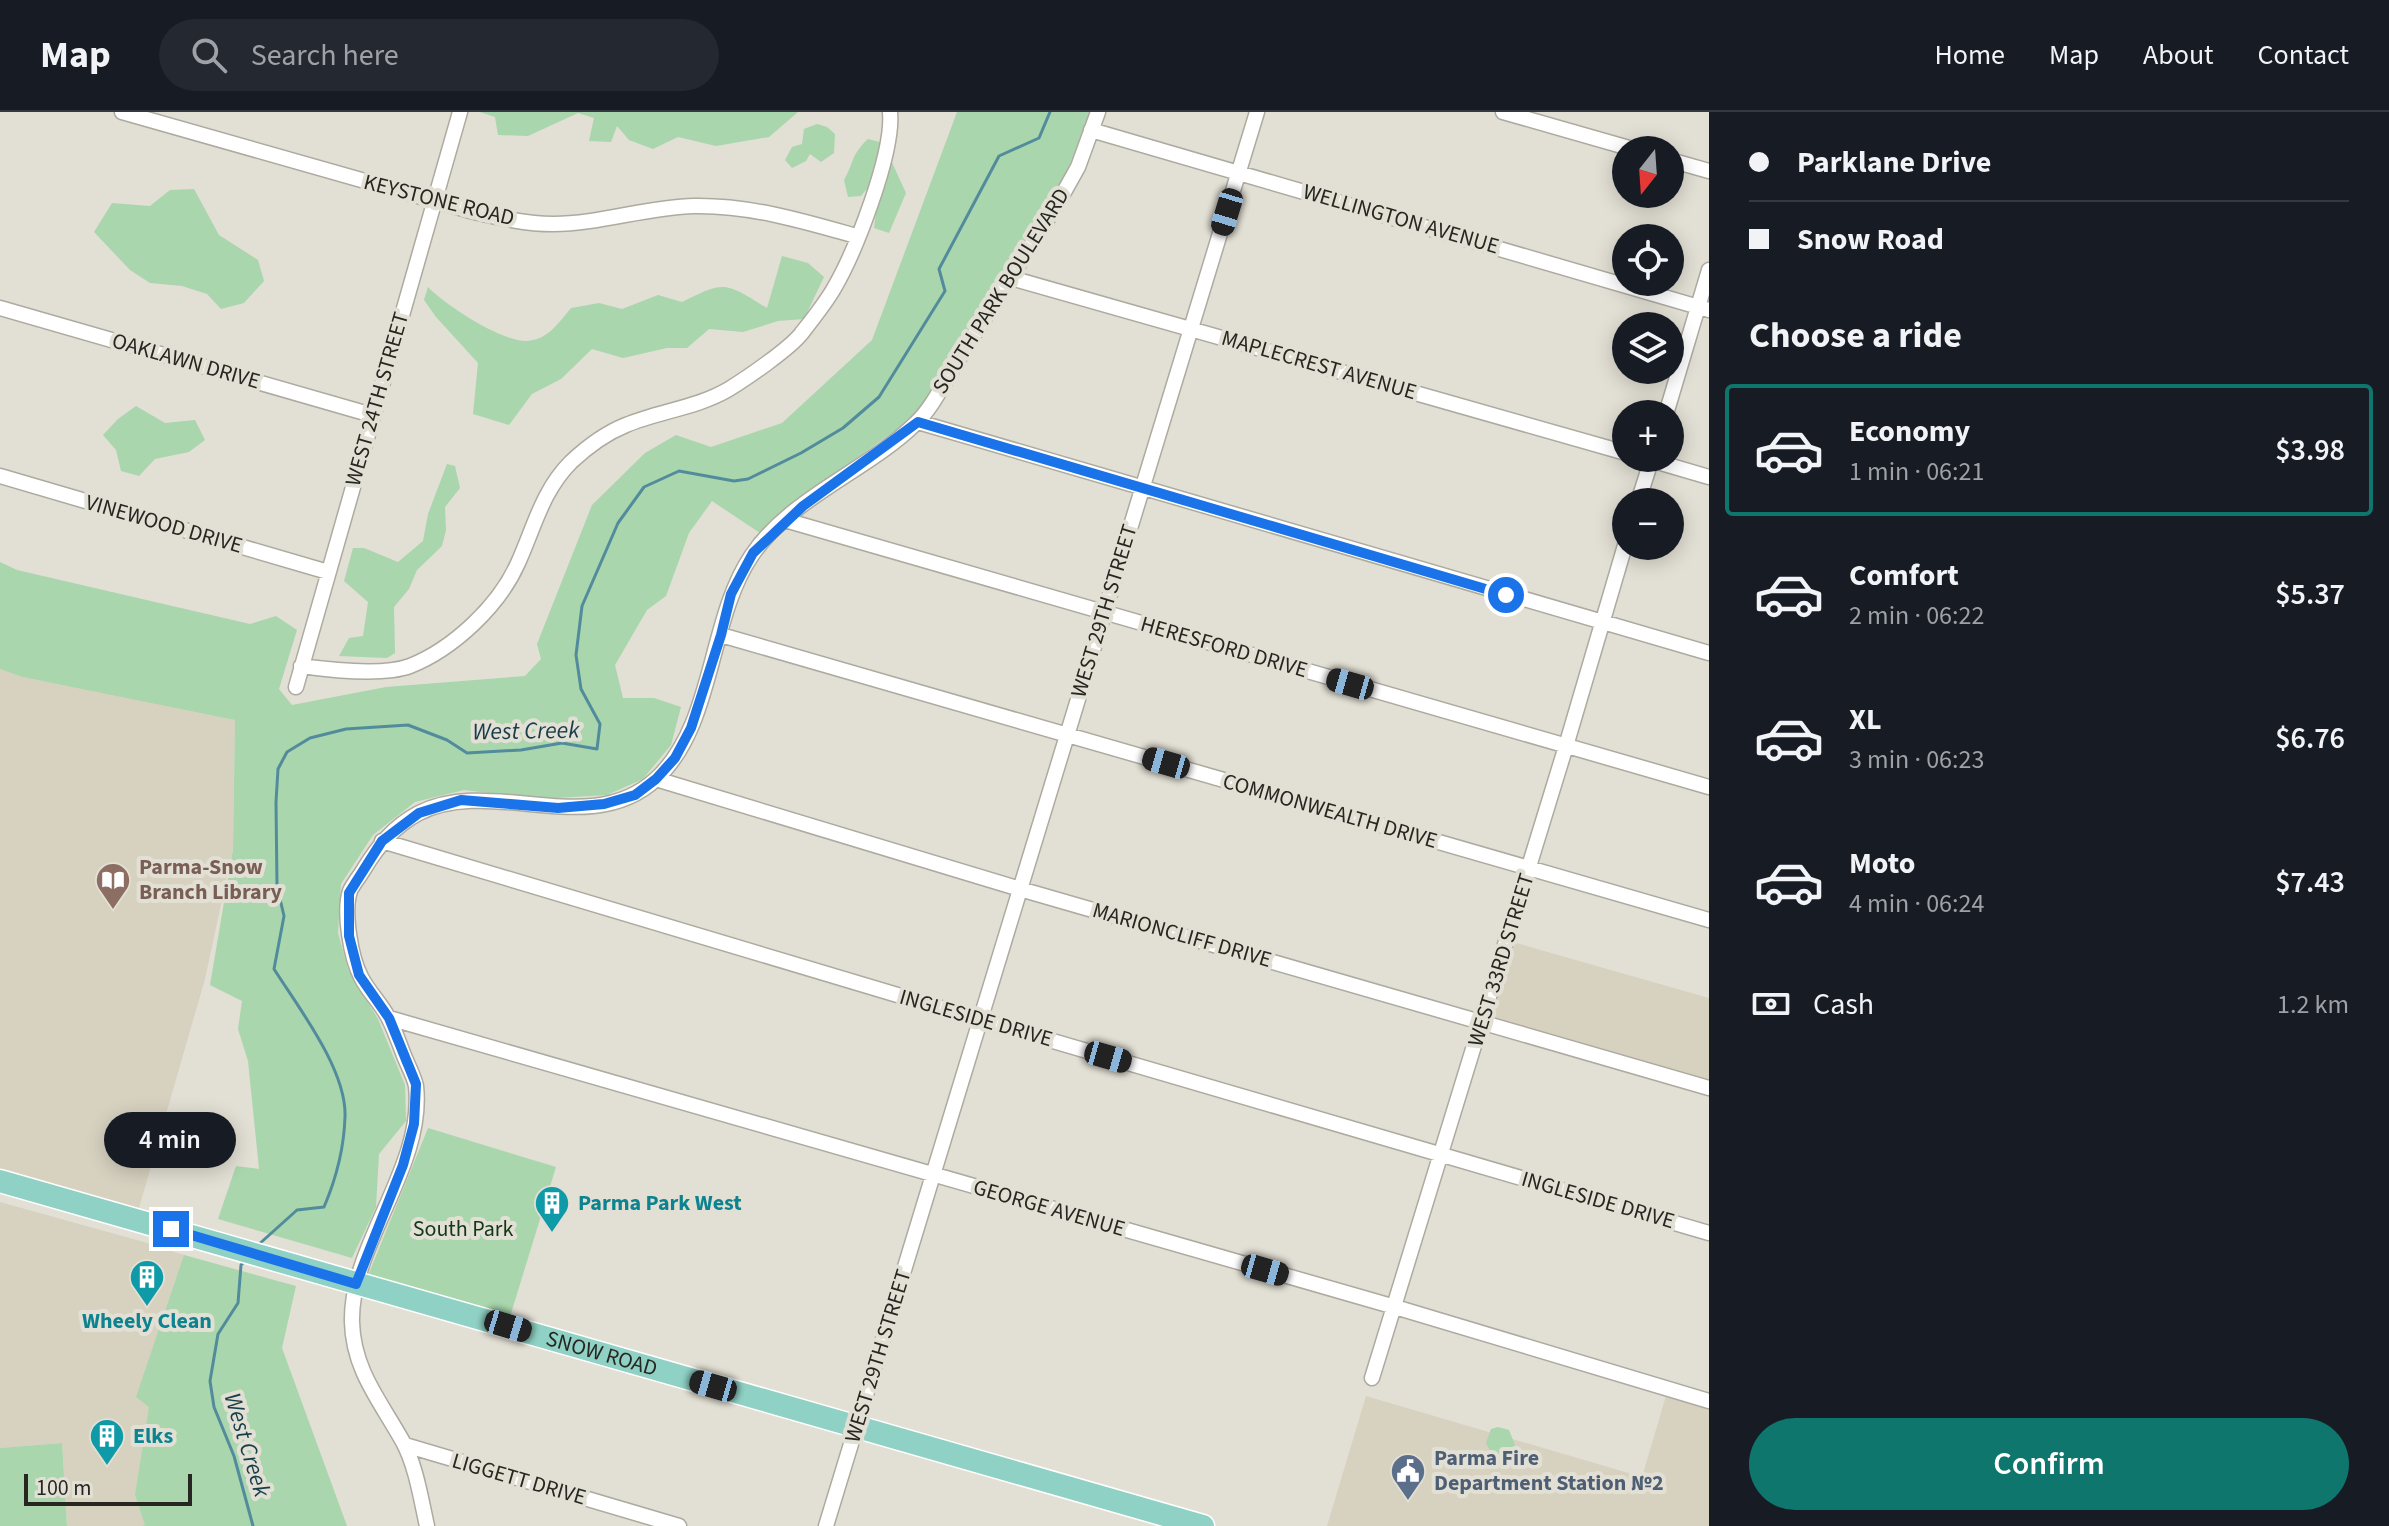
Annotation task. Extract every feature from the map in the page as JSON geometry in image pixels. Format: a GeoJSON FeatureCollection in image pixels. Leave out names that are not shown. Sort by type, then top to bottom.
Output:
{"type":"FeatureCollection","features":[{"type":"Feature","properties":{"kind":"main road","name":"SNOW ROAD"},"geometry":{"type":"LineString","coordinates":[[0,1181],[1203,1526]]}},
{"type":"Feature","properties":{"kind":"street","name":"KEYSTONE ROAD"},"geometry":{"type":"LineString","coordinates":[[122,112],[503,218],[555,224],[692,206],[747,209],[856,236]]}},
{"type":"Feature","properties":{"kind":"street","name":"WEST 24TH STREET"},"geometry":{"type":"LineString","coordinates":[[296,687],[460,112]]}},
{"type":"Feature","properties":{"kind":"street"},"geometry":{"type":"LineString","coordinates":[[301,666],[367,671],[409,667],[460,637],[497,599],[517,565],[541,502],[570,463],[606,434],[728,390],[799,337],[834,289],[856,236],[886,159],[890,112]]}},
{"type":"Feature","properties":{"kind":"street","name":"SOUTH PARK BOULEVARD"},"geometry":{"type":"LineString","coordinates":[[427,1526],[405,1445],[376,1400],[357,1358],[352,1322],[356,1284],[403,1165],[414,1124],[416,1084],[389,1018],[359,975],[349,936],[349,893],[382,841],[419,813],[461,800],[558,808],[604,804],[635,795],[656,779],[675,758],[691,728],[731,594],[753,553],[785,520],[918,422],[1078,167],[1098,112]]}},
{"type":"Feature","properties":{"kind":"street","name":"WEST 29TH STREET"},"geometry":{"type":"LineString","coordinates":[[826,1526],[1257,112]]}},
{"type":"Feature","properties":{"kind":"street"},"geometry":{"type":"LineString","coordinates":[[1503,112],[1612,143]]}},
{"type":"Feature","properties":{"kind":"street","name":"WELLINGTON AVENUE"},"geometry":{"type":"LineString","coordinates":[[1091,130],[1704,308]]}},
{"type":"Feature","properties":{"kind":"street"},"geometry":{"type":"LineString","coordinates":[[1684,164],[1709,171]]}},
{"type":"Feature","properties":{"kind":"street"},"geometry":{"type":"LineString","coordinates":[[1671,400],[1704,308],[1709,270]]}},
{"type":"Feature","properties":{"kind":"street","name":"MAPLECREST AVENUE"},"geometry":{"type":"LineString","coordinates":[[1011,278],[1612,449]]}},
{"type":"Feature","properties":{"kind":"street","name":"OAKLAWN DRIVE"},"geometry":{"type":"LineString","coordinates":[[0,308],[372,415]]}},
{"type":"Feature","properties":{"kind":"street"},"geometry":{"type":"LineString","coordinates":[[918,422],[1709,653]]}},
{"type":"Feature","properties":{"kind":"street"},"geometry":{"type":"LineString","coordinates":[[1684,470],[1709,477]]}},
{"type":"Feature","properties":{"kind":"street","name":"VINEWOOD DRIVE"},"geometry":{"type":"LineString","coordinates":[[0,476],[328,572]]}},
{"type":"Feature","properties":{"kind":"street","name":"HERESFORD DRIVE"},"geometry":{"type":"LineString","coordinates":[[785,520],[1709,787]]}},
{"type":"Feature","properties":{"kind":"street","name":"WEST 33RD STREET"},"geometry":{"type":"LineString","coordinates":[[1372,1378],[1620,560]]}},
{"type":"Feature","properties":{"kind":"street","name":"COMMONWEALTH DRIVE"},"geometry":{"type":"LineString","coordinates":[[721,635],[1709,920]]}},
{"type":"Feature","properties":{"kind":"street","name":"MARIONCLIFF DRIVE"},"geometry":{"type":"LineString","coordinates":[[656,779],[1020,889],[1709,1088]]}},
{"type":"Feature","properties":{"kind":"street","name":"INGLESIDE DRIVE"},"geometry":{"type":"LineString","coordinates":[[382,841],[1709,1233]]}},
{"type":"Feature","properties":{"kind":"street","name":"GEORGE AVENUE"},"geometry":{"type":"LineString","coordinates":[[389,1018],[932,1181],[1395,1307],[1709,1401]]}},
{"type":"Feature","properties":{"kind":"street","name":"LIGGETT DRIVE"},"geometry":{"type":"LineString","coordinates":[[405,1445],[679,1526]]}},
{"type":"Feature","properties":{"kind":"shaded area"},"geometry":{"type":"Polygon","coordinates":[[[0,655],[235,720],[233,849],[205,979],[139,1208],[0,1170],[0,655]]]}},
{"type":"Feature","properties":{"kind":"shaded area"},"geometry":{"type":"Polygon","coordinates":[[[1506,940],[1709,998],[1709,1088],[1482,1021],[1506,940]]]}},
{"type":"Feature","properties":{"kind":"shaded area"},"geometry":{"type":"Polygon","coordinates":[[[0,1202],[196,1259],[145,1526],[67,1526],[62,1443],[0,1448],[0,1202]]]}},
{"type":"Feature","properties":{"kind":"shaded area"},"geometry":{"type":"Polygon","coordinates":[[[1668,1389],[1709,1401],[1709,1526],[1327,1526],[1366,1396],[1642,1477],[1668,1389]]]}},
{"type":"Feature","properties":{"kind":"green space"},"geometry":{"type":"Polygon","coordinates":[[[480,112],[798,112],[769,137],[716,146],[678,137],[653,149],[629,140],[617,126],[611,142],[589,141],[594,118],[578,113],[528,136],[498,135],[495,117],[480,112]]]}},
{"type":"Feature","properties":{"kind":"green space"},"geometry":{"type":"Polygon","coordinates":[[[957,112],[1091,112],[1063,181],[914,417],[825,481],[763,535],[712,501],[689,533],[666,596],[647,610],[615,665],[623,698],[654,698],[681,707],[671,745],[643,779],[607,795],[540,799],[464,790],[415,802],[373,835],[341,884],[338,933],[348,969],[378,1019],[405,1085],[406,1121],[379,1154],[376,1207],[352,1258],[218,1219],[236,1166],[259,1169],[248,1061],[238,1029],[242,1001],[210,985],[233,849],[235,720],[23,677],[0,669],[0,562],[17,570],[250,624],[276,616],[297,630],[279,689],[292,705],[386,687],[525,676],[541,659],[537,644],[592,505],[645,453],[676,435],[711,447],[782,423],[872,340],[957,112]]]}},
{"type":"Feature","properties":{"kind":"green space"},"geometry":{"type":"Polygon","coordinates":[[[817,124],[835,134],[834,153],[821,162],[810,154],[806,161],[792,168],[785,160],[792,147],[802,144],[804,129],[817,124]]]}},
{"type":"Feature","properties":{"kind":"green space"},"geometry":{"type":"Polygon","coordinates":[[[868,139],[883,143],[906,193],[889,233],[874,228],[878,198],[870,185],[861,196],[848,197],[844,180],[855,154],[868,139]]]}},
{"type":"Feature","properties":{"kind":"green space"},"geometry":{"type":"Polygon","coordinates":[[[194,189],[219,235],[258,260],[264,281],[244,303],[221,309],[207,294],[182,286],[150,283],[130,270],[94,232],[112,203],[150,206],[170,190],[194,189]]]}},
{"type":"Feature","properties":{"kind":"green space"},"geometry":{"type":"Polygon","coordinates":[[[782,256],[808,263],[824,277],[804,319],[778,321],[743,332],[709,329],[687,348],[667,348],[623,358],[592,349],[561,379],[532,394],[509,425],[473,414],[478,363],[424,300],[428,287],[474,321],[503,336],[527,341],[547,334],[571,308],[599,303],[622,309],[658,295],[682,302],[708,290],[725,287],[767,308],[782,256]]]}},
{"type":"Feature","properties":{"kind":"green space"},"geometry":{"type":"Polygon","coordinates":[[[136,406],[165,423],[195,420],[205,440],[189,452],[155,459],[139,476],[121,471],[116,450],[103,435],[136,406]]]}},
{"type":"Feature","properties":{"kind":"green space"},"geometry":{"type":"Polygon","coordinates":[[[447,464],[455,466],[460,488],[445,507],[446,530],[442,546],[417,570],[409,589],[394,607],[395,653],[387,658],[339,656],[349,638],[363,636],[368,602],[344,581],[353,548],[364,548],[398,562],[423,541],[428,514],[447,464]]]}},
{"type":"Feature","properties":{"kind":"green space","name":"South Park"},"geometry":{"type":"Polygon","coordinates":[[[428,1128],[556,1167],[509,1320],[367,1278],[428,1128]]]}},
{"type":"Feature","properties":{"kind":"green space"},"geometry":{"type":"Polygon","coordinates":[[[184,1255],[296,1286],[282,1348],[347,1526],[141,1526],[145,1525],[135,1495],[149,1407],[136,1397],[184,1255]]]}},
{"type":"Feature","properties":{"kind":"green space"},"geometry":{"type":"Polygon","coordinates":[[[1491,1429],[1509,1430],[1515,1445],[1510,1457],[1491,1453],[1486,1443],[1491,1429]]]}},
{"type":"Feature","properties":{"kind":"green space"},"geometry":{"type":"Polygon","coordinates":[[[62,1443],[67,1526],[0,1526],[0,1448],[62,1443]]]}},
{"type":"Feature","properties":{"kind":"waterway","name":"West Creek"},"geometry":{"type":"LineString","coordinates":[[257,1246],[297,1210],[324,1207],[339,1163],[345,1117],[344,1099],[330,1060],[274,969],[284,916],[277,886],[276,802],[278,769],[287,752],[310,738],[346,729],[408,725],[447,740],[467,753],[521,750],[562,743],[597,749],[600,724],[581,689],[576,655],[582,606],[618,523],[644,487],[679,471],[734,481],[748,479],[843,428],[879,397],[945,291],[939,269],[999,156],[1039,138],[1050,112]]}},
{"type":"Feature","properties":{"kind":"waterway","name":"West Creek"},"geometry":{"type":"LineString","coordinates":[[245,1261],[241,1265],[238,1303],[218,1334],[210,1381],[214,1407],[234,1456],[253,1526]]}},
{"type":"Feature","properties":{"kind":"place","name":"Parma-Snow Branch Library"},"geometry":{"type":"Point","coordinates":[113,911]}},
{"type":"Feature","properties":{"kind":"place","name":"Parma Park West"},"geometry":{"type":"Point","coordinates":[552,1234]}},
{"type":"Feature","properties":{"kind":"place","name":"Wheely Clean"},"geometry":{"type":"Point","coordinates":[147,1308]}},
{"type":"Feature","properties":{"kind":"place","name":"Elks"},"geometry":{"type":"Point","coordinates":[107,1467]}},
{"type":"Feature","properties":{"kind":"place","name":"Parma Fire Department Station №2"},"geometry":{"type":"Point","coordinates":[1408,1502]}},
{"type":"Feature","properties":{"kind":"route"},"geometry":{"type":"LineString","coordinates":[[171,1229],[356,1284],[403,1165],[414,1124],[416,1084],[389,1018],[359,975],[349,936],[349,893],[382,841],[419,813],[461,800],[558,808],[604,804],[635,795],[656,779],[675,758],[691,728],[731,594],[753,553],[785,520],[918,422],[1506,595]]}}]}
